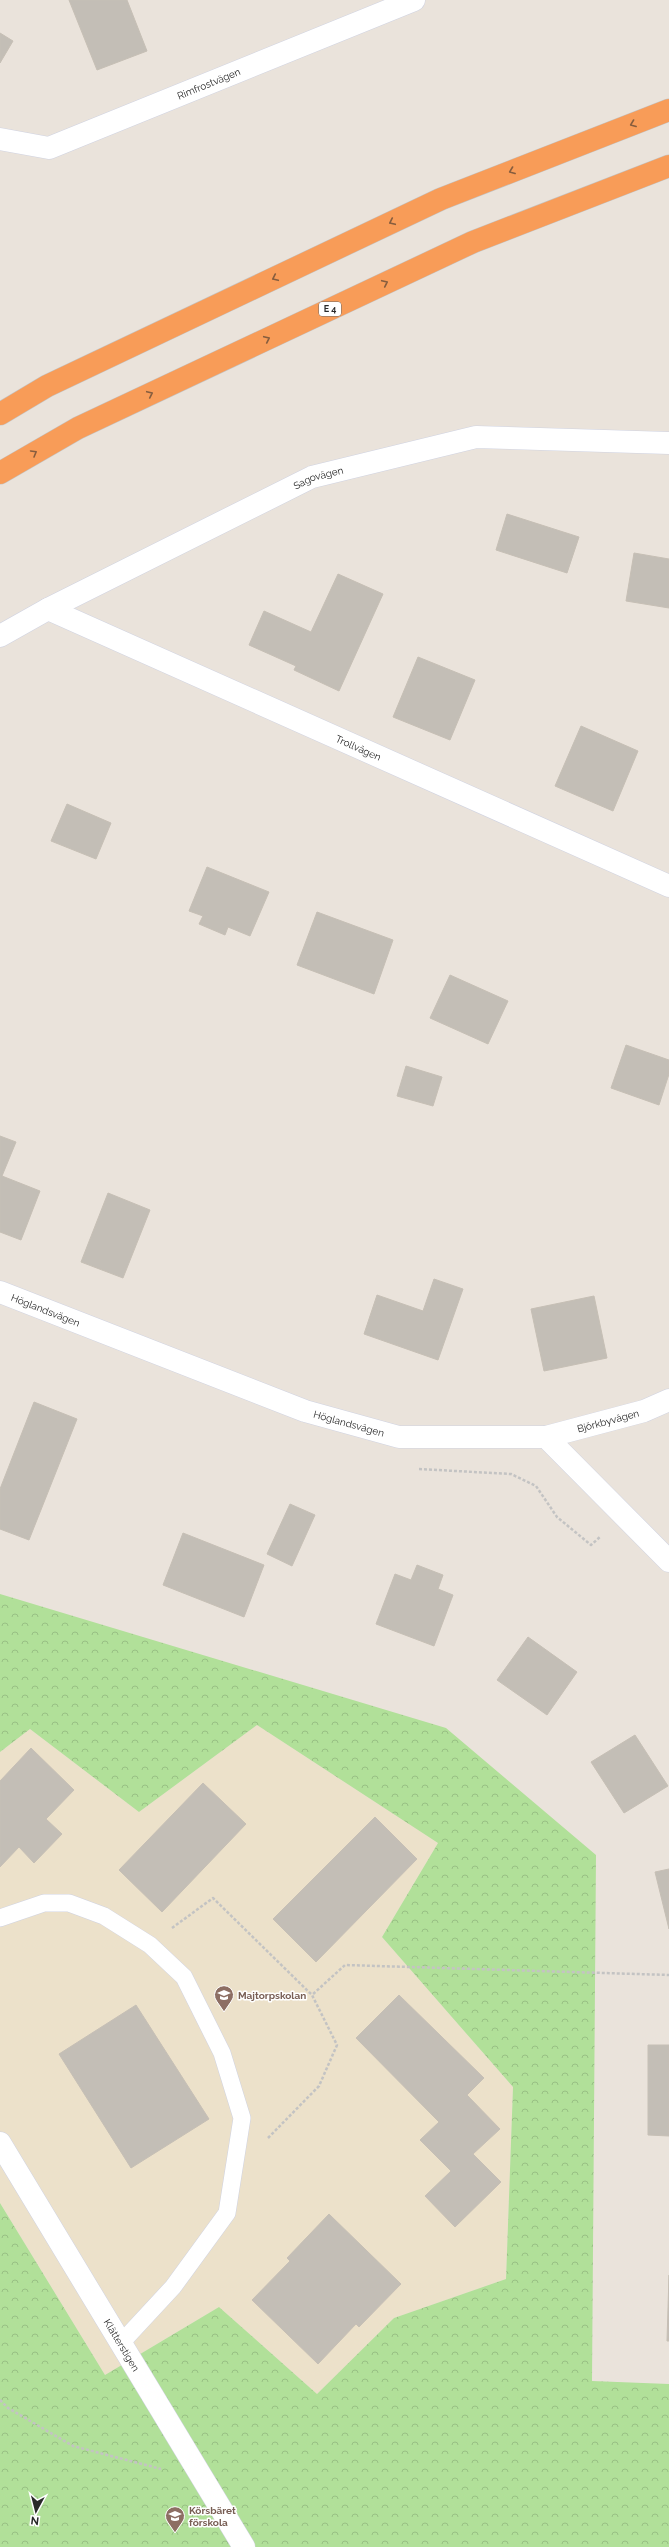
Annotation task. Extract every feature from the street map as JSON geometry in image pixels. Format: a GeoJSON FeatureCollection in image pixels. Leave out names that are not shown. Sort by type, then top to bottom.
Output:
{"type":"FeatureCollection","features":[{"type":"Feature","properties":{"kind":"highway"},"geometry":{"type":"LineString","coordinates":[[0,414],[47,386],[441,199],[669,110]]}},
{"type":"Feature","properties":{"kind":"highway","name":"E 4"},"geometry":{"type":"LineString","coordinates":[[0,473],[78,428],[473,242],[669,166]]}},
{"type":"Feature","properties":{"kind":"street","name":"Rimfrostvägen"},"geometry":{"type":"LineString","coordinates":[[0,139],[49,148],[414,0]]}},
{"type":"Feature","properties":{"kind":"street","name":"Sagovägen"},"geometry":{"type":"LineString","coordinates":[[0,636],[48,609],[312,477],[476,437],[669,443]]}},
{"type":"Feature","properties":{"kind":"street","name":"Trollvägen"},"geometry":{"type":"LineString","coordinates":[[48,609],[669,886]]}},
{"type":"Feature","properties":{"kind":"street","name":"Höglandsvägen"},"geometry":{"type":"LineString","coordinates":[[0,1292],[305,1411],[399,1437],[546,1437]]}},
{"type":"Feature","properties":{"kind":"street","name":"Björkbyvägen"},"geometry":{"type":"LineString","coordinates":[[546,1437],[644,1411],[669,1400]]}},
{"type":"Feature","properties":{"kind":"street"},"geometry":{"type":"LineString","coordinates":[[546,1437],[669,1561]]}},
{"type":"Feature","properties":{"kind":"street","name":"Klätterstigen"},"geometry":{"type":"LineString","coordinates":[[0,2143],[122,2342],[244,2547]]}},
{"type":"Feature","properties":{"kind":"lane"},"geometry":{"type":"LineString","coordinates":[[0,1918],[44,1903],[70,1903],[104,1916],[150,1945],[184,1977],[222,2054],[242,2118],[236,2166],[227,2213],[173,2287],[122,2342]]}},
{"type":"Feature","properties":{"kind":"path"},"geometry":{"type":"LineString","coordinates":[[150,1945],[213,1898],[312,1995],[337,2045],[319,2086],[284,2123],[236,2166]]}},
{"type":"Feature","properties":{"kind":"path"},"geometry":{"type":"LineString","coordinates":[[312,1995],[345,1965],[669,1975]]}},
{"type":"Feature","properties":{"kind":"path"},"geometry":{"type":"LineString","coordinates":[[0,2400],[8,2408],[73,2446],[166,2471]]}},
{"type":"Feature","properties":{"kind":"shaded area","name":"Majtorpskolan"},"geometry":{"type":"Polygon","coordinates":[[[257,1725],[438,1843],[382,1937],[513,2087],[506,2279],[394,2318],[317,2394],[219,2307],[105,2375],[0,2203],[0,1752],[30,1729],[139,1812],[257,1725]]]}},
{"type":"Feature","properties":{"kind":"green space"},"geometry":{"type":"Polygon","coordinates":[[[0,1594],[446,1728],[596,1855],[592,2381],[669,2384],[669,2547],[0,2547],[0,2203],[105,2375],[219,2307],[317,2394],[394,2318],[506,2279],[513,2087],[382,1937],[438,1843],[257,1725],[139,1812],[30,1729],[0,1752],[0,1594]]]}},
{"type":"Feature","properties":{"kind":"building"},"geometry":{"type":"Polygon","coordinates":[[[69,0],[127,0],[147,51],[97,70],[69,0]]]}},
{"type":"Feature","properties":{"kind":"building"},"geometry":{"type":"Polygon","coordinates":[[[0,33],[13,41],[0,63],[0,33]]]}},
{"type":"Feature","properties":{"kind":"building"},"geometry":{"type":"Polygon","coordinates":[[[507,514],[579,537],[567,573],[496,550],[507,514]]]}},
{"type":"Feature","properties":{"kind":"building"},"geometry":{"type":"Polygon","coordinates":[[[634,553],[669,559],[669,608],[626,601],[634,553]]]}},
{"type":"Feature","properties":{"kind":"building"},"geometry":{"type":"Polygon","coordinates":[[[338,574],[383,594],[339,691],[294,670],[296,666],[249,645],[264,611],[311,632],[338,574]]]}},
{"type":"Feature","properties":{"kind":"building"},"geometry":{"type":"Polygon","coordinates":[[[418,657],[475,680],[450,740],[393,717],[418,657]]]}},
{"type":"Feature","properties":{"kind":"building"},"geometry":{"type":"Polygon","coordinates":[[[581,726],[638,751],[613,811],[555,786],[581,726]]]}},
{"type":"Feature","properties":{"kind":"building"},"geometry":{"type":"Polygon","coordinates":[[[67,804],[111,823],[96,859],[51,841],[67,804]]]}},
{"type":"Feature","properties":{"kind":"building"},"geometry":{"type":"Polygon","coordinates":[[[207,867],[269,892],[250,936],[228,927],[225,935],[199,924],[203,916],[189,911],[207,867]]]}},
{"type":"Feature","properties":{"kind":"building"},"geometry":{"type":"Polygon","coordinates":[[[317,912],[393,940],[374,994],[297,965],[317,912]]]}},
{"type":"Feature","properties":{"kind":"building"},"geometry":{"type":"Polygon","coordinates":[[[450,975],[508,1001],[488,1044],[430,1018],[450,975]]]}},
{"type":"Feature","properties":{"kind":"building"},"geometry":{"type":"Polygon","coordinates":[[[626,1045],[669,1060],[669,1074],[659,1105],[611,1088],[626,1045]]]}},
{"type":"Feature","properties":{"kind":"building"},"geometry":{"type":"Polygon","coordinates":[[[406,1066],[442,1077],[433,1106],[397,1096],[406,1066]]]}},
{"type":"Feature","properties":{"kind":"building"},"geometry":{"type":"Polygon","coordinates":[[[0,1136],[16,1142],[2,1176],[40,1191],[21,1240],[0,1232],[0,1136]]]}},
{"type":"Feature","properties":{"kind":"building"},"geometry":{"type":"Polygon","coordinates":[[[108,1193],[150,1210],[123,1278],[81,1262],[108,1193]]]}},
{"type":"Feature","properties":{"kind":"building"},"geometry":{"type":"Polygon","coordinates":[[[434,1279],[463,1289],[438,1360],[364,1334],[377,1295],[423,1311],[434,1279]]]}},
{"type":"Feature","properties":{"kind":"building"},"geometry":{"type":"Polygon","coordinates":[[[594,1296],[607,1358],[544,1371],[531,1309],[594,1296]]]}},
{"type":"Feature","properties":{"kind":"building"},"geometry":{"type":"Polygon","coordinates":[[[34,1402],[77,1419],[29,1540],[0,1529],[0,1489],[34,1402]]]}},
{"type":"Feature","properties":{"kind":"building"},"geometry":{"type":"Polygon","coordinates":[[[290,1504],[315,1515],[292,1566],[267,1554],[290,1504]]]}},
{"type":"Feature","properties":{"kind":"building"},"geometry":{"type":"Polygon","coordinates":[[[183,1533],[264,1565],[244,1617],[163,1585],[183,1533]]]}},
{"type":"Feature","properties":{"kind":"building"},"geometry":{"type":"Polygon","coordinates":[[[417,1565],[443,1575],[438,1589],[453,1595],[434,1646],[376,1624],[395,1574],[411,1580],[417,1565]]]}},
{"type":"Feature","properties":{"kind":"building"},"geometry":{"type":"Polygon","coordinates":[[[528,1637],[577,1672],[547,1715],[497,1680],[528,1637]]]}},
{"type":"Feature","properties":{"kind":"building"},"geometry":{"type":"Polygon","coordinates":[[[635,1735],[668,1786],[624,1813],[591,1762],[635,1735]]]}},
{"type":"Feature","properties":{"kind":"building"},"geometry":{"type":"Polygon","coordinates":[[[31,1748],[74,1790],[46,1819],[62,1834],[34,1863],[19,1847],[0,1867],[0,1781],[31,1748]]]}},
{"type":"Feature","properties":{"kind":"building"},"geometry":{"type":"Polygon","coordinates":[[[203,1783],[246,1824],[162,1912],[119,1870],[203,1783]]]}},
{"type":"Feature","properties":{"kind":"building"},"geometry":{"type":"Polygon","coordinates":[[[375,1817],[417,1859],[316,1962],[273,1919],[375,1817]]]}},
{"type":"Feature","properties":{"kind":"building"},"geometry":{"type":"Polygon","coordinates":[[[669,1869],[669,1929],[655,1872],[669,1869]]]}},
{"type":"Feature","properties":{"kind":"building"},"geometry":{"type":"Polygon","coordinates":[[[399,1995],[484,2078],[467,2095],[500,2129],[473,2154],[501,2182],[455,2227],[425,2196],[451,2171],[420,2140],[439,2122],[356,2038],[399,1995]]]}},
{"type":"Feature","properties":{"kind":"building"},"geometry":{"type":"Polygon","coordinates":[[[136,2005],[209,2119],[131,2168],[59,2054],[136,2005]]]}},
{"type":"Feature","properties":{"kind":"building"},"geometry":{"type":"Polygon","coordinates":[[[648,2045],[669,2045],[669,2136],[648,2135],[648,2045]]]}},
{"type":"Feature","properties":{"kind":"building"},"geometry":{"type":"Polygon","coordinates":[[[329,2214],[401,2284],[359,2327],[356,2324],[318,2364],[252,2300],[290,2261],[287,2258],[329,2214]]]}},
{"type":"Feature","properties":{"kind":"building"},"geometry":{"type":"Polygon","coordinates":[[[669,2275],[669,2341],[667,2341],[669,2275]]]}},
{"type":"Feature","properties":{"kind":"place","name":"Majtorpskolan"},"geometry":{"type":"Point","coordinates":[224,2012]}},
{"type":"Feature","properties":{"kind":"place","name":"Körsbäret förskola"},"geometry":{"type":"Point","coordinates":[175,2533]}}]}
